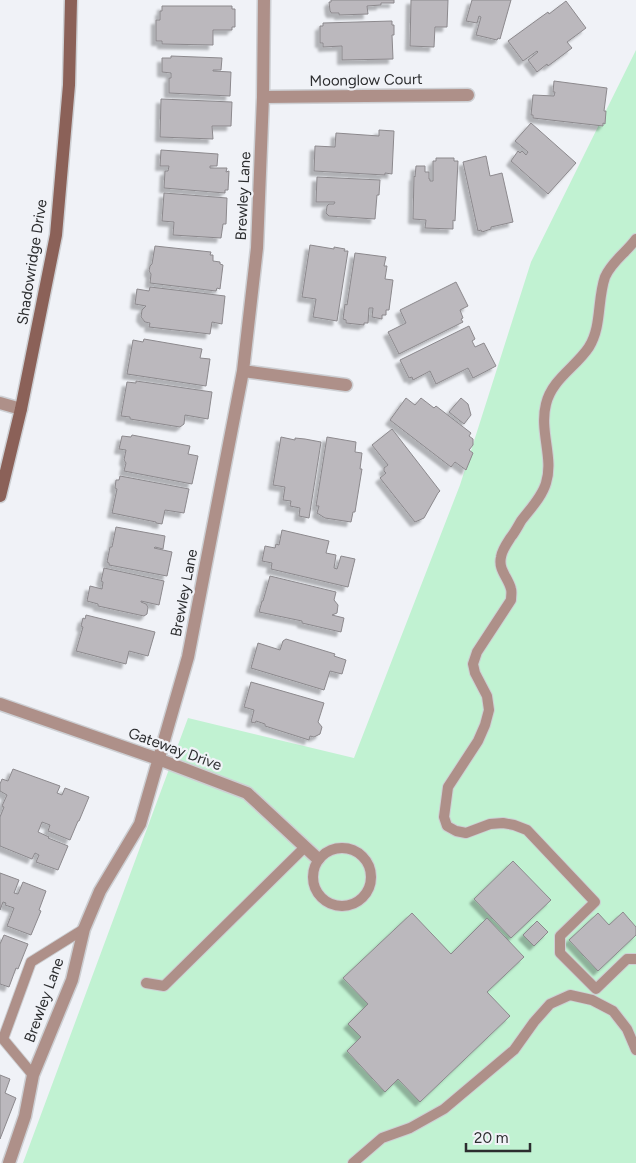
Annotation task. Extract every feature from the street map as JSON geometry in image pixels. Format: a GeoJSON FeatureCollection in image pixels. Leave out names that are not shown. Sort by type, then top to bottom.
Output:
{"type":"FeatureCollection","features":[{"type":"Feature","properties":{"kind":"main road","name":"Shadowridge Drive"},"geometry":{"type":"LineString","coordinates":[[0,496],[21,409],[56,235],[70,85],[71,0]]}},
{"type":"Feature","properties":{"kind":"street","name":"Brewley Lane"},"geometry":{"type":"LineString","coordinates":[[9,1163],[25,1116],[33,1075],[72,980],[84,929],[100,891],[140,824],[188,657],[243,371],[257,248],[264,97],[264,0]]}},
{"type":"Feature","properties":{"kind":"street","name":"Moonglow Court"},"geometry":{"type":"LineString","coordinates":[[264,97],[468,95]]}},
{"type":"Feature","properties":{"kind":"street"},"geometry":{"type":"LineString","coordinates":[[243,371],[346,385]]}},
{"type":"Feature","properties":{"kind":"street"},"geometry":{"type":"LineString","coordinates":[[0,403],[21,409]]}},
{"type":"Feature","properties":{"kind":"street","name":"Gateway Drive"},"geometry":{"type":"LineString","coordinates":[[0,704],[158,759],[247,793],[318,859]]}},
{"type":"Feature","properties":{"kind":"lane"},"geometry":{"type":"LineString","coordinates":[[636,239],[616,259],[605,277],[600,297],[596,331],[589,348],[554,385],[546,402],[544,427],[548,462],[546,482],[542,492],[520,522],[501,556],[500,565],[512,590],[512,600],[477,652],[473,664],[475,673],[487,696],[489,710],[478,740],[448,787],[444,817],[448,826],[456,831],[466,833],[490,824],[503,822],[526,830],[595,902],[560,936],[560,952],[596,989],[627,959],[636,959]]}},
{"type":"Feature","properties":{"kind":"lane"},"geometry":{"type":"LineString","coordinates":[[146,983],[164,986],[305,847]]}},
{"type":"Feature","properties":{"kind":"lane"},"geometry":{"type":"LineString","coordinates":[[336,848],[350,848],[363,856],[370,868],[372,877],[370,887],[365,896],[349,906],[339,907],[322,899],[316,891],[313,882],[313,872],[318,859],[329,850],[336,848]]}},
{"type":"Feature","properties":{"kind":"lane"},"geometry":{"type":"LineString","coordinates":[[33,1075],[3,1039],[32,962],[84,929]]}},
{"type":"Feature","properties":{"kind":"lane"},"geometry":{"type":"LineString","coordinates":[[353,1163],[382,1138],[410,1128],[444,1109],[514,1050],[534,1022],[550,1004],[570,995],[592,1000],[613,1011],[627,1029],[636,1050]]}},
{"type":"Feature","properties":{"kind":"green space"},"geometry":{"type":"Polygon","coordinates":[[[636,50],[636,1163],[23,1163],[188,718],[354,758],[460,485],[531,262],[636,50]]]}},
{"type":"Feature","properties":{"kind":"building"},"geometry":{"type":"Polygon","coordinates":[[[331,0],[394,0],[394,3],[367,6],[368,14],[339,15],[339,13],[331,13],[329,2],[331,0]]]}},
{"type":"Feature","properties":{"kind":"building"},"geometry":{"type":"Polygon","coordinates":[[[411,0],[448,0],[447,27],[435,27],[434,47],[410,46],[411,0]]]}},
{"type":"Feature","properties":{"kind":"building"},"geometry":{"type":"Polygon","coordinates":[[[472,0],[511,0],[500,39],[476,35],[481,17],[479,16],[477,23],[466,21],[472,0]]]}},
{"type":"Feature","properties":{"kind":"building"},"geometry":{"type":"Polygon","coordinates":[[[566,1],[586,28],[567,42],[572,48],[537,72],[528,60],[538,52],[523,61],[508,41],[566,1]]]}},
{"type":"Feature","properties":{"kind":"building"},"geometry":{"type":"Polygon","coordinates":[[[162,6],[232,6],[232,9],[235,9],[235,27],[232,27],[232,30],[213,30],[213,45],[162,44],[162,41],[156,41],[156,20],[160,20],[162,6]]]}},
{"type":"Feature","properties":{"kind":"building"},"geometry":{"type":"Polygon","coordinates":[[[392,21],[392,25],[394,25],[394,35],[392,35],[393,59],[342,60],[342,46],[323,47],[323,43],[320,43],[320,26],[323,26],[323,23],[392,21]]]}},
{"type":"Feature","properties":{"kind":"building"},"geometry":{"type":"Polygon","coordinates":[[[171,56],[222,58],[221,70],[213,71],[231,72],[230,96],[169,93],[171,73],[162,72],[162,58],[171,58],[171,56]]]}},
{"type":"Feature","properties":{"kind":"building"},"geometry":{"type":"Polygon","coordinates":[[[554,81],[607,88],[604,111],[606,111],[605,124],[603,123],[603,126],[533,118],[533,115],[531,115],[533,95],[554,96],[554,81]]]}},
{"type":"Feature","properties":{"kind":"building"},"geometry":{"type":"Polygon","coordinates":[[[161,99],[232,102],[231,126],[212,126],[213,139],[160,137],[161,99]]]}},
{"type":"Feature","properties":{"kind":"building"},"geometry":{"type":"Polygon","coordinates":[[[531,123],[576,163],[548,194],[511,161],[518,151],[520,153],[522,151],[526,155],[528,152],[515,141],[531,123]]]}},
{"type":"Feature","properties":{"kind":"building"},"geometry":{"type":"Polygon","coordinates":[[[379,130],[394,131],[392,174],[314,171],[315,146],[335,147],[336,133],[379,136],[379,130]]]}},
{"type":"Feature","properties":{"kind":"building"},"geometry":{"type":"Polygon","coordinates":[[[161,150],[218,154],[217,166],[210,166],[210,168],[227,168],[226,172],[229,171],[228,190],[225,190],[225,193],[164,188],[165,171],[168,171],[169,166],[160,166],[161,150]]]}},
{"type":"Feature","properties":{"kind":"building"},"geometry":{"type":"Polygon","coordinates":[[[486,156],[490,176],[502,173],[513,222],[491,227],[491,229],[482,232],[481,230],[478,231],[463,162],[486,156]]]}},
{"type":"Feature","properties":{"kind":"building"},"geometry":{"type":"Polygon","coordinates":[[[436,158],[454,158],[454,161],[458,161],[453,229],[425,228],[426,220],[413,219],[416,166],[425,166],[425,172],[429,172],[429,179],[433,181],[433,161],[436,161],[436,158]]]}},
{"type":"Feature","properties":{"kind":"building"},"geometry":{"type":"Polygon","coordinates":[[[317,177],[380,180],[375,219],[329,216],[326,213],[327,206],[335,202],[316,202],[317,177]]]}},
{"type":"Feature","properties":{"kind":"building"},"geometry":{"type":"Polygon","coordinates":[[[164,193],[227,198],[226,224],[223,224],[221,238],[173,235],[174,222],[162,221],[164,193]]]}},
{"type":"Feature","properties":{"kind":"building"},"geometry":{"type":"Polygon","coordinates":[[[310,245],[334,249],[334,247],[348,251],[337,321],[313,317],[316,299],[302,297],[310,245]]]}},
{"type":"Feature","properties":{"kind":"building"},"geometry":{"type":"Polygon","coordinates":[[[155,246],[211,252],[210,255],[213,255],[213,261],[220,262],[223,265],[220,289],[217,288],[216,291],[150,283],[151,274],[149,271],[155,246]]]}},
{"type":"Feature","properties":{"kind":"building"},"geometry":{"type":"Polygon","coordinates":[[[355,253],[386,257],[384,266],[387,266],[385,279],[393,280],[389,310],[386,310],[386,315],[382,315],[382,319],[372,317],[373,308],[369,308],[368,323],[364,323],[364,325],[346,323],[346,320],[343,319],[355,253]]]}},
{"type":"Feature","properties":{"kind":"building"},"geometry":{"type":"Polygon","coordinates":[[[456,282],[468,306],[460,310],[463,322],[399,354],[388,332],[406,323],[400,310],[456,282]]]}},
{"type":"Feature","properties":{"kind":"building"},"geometry":{"type":"Polygon","coordinates":[[[150,287],[225,296],[222,324],[212,322],[210,334],[149,327],[150,323],[145,322],[141,317],[142,310],[146,306],[135,304],[137,289],[149,291],[150,287]]]}},
{"type":"Feature","properties":{"kind":"building"},"geometry":{"type":"Polygon","coordinates":[[[469,326],[475,339],[472,341],[475,347],[484,343],[496,366],[473,378],[468,368],[436,384],[430,371],[413,380],[412,377],[409,378],[400,360],[469,326]]]}},
{"type":"Feature","properties":{"kind":"building"},"geometry":{"type":"Polygon","coordinates":[[[144,339],[202,349],[200,358],[210,359],[206,386],[127,374],[133,340],[143,342],[144,339]]]}},
{"type":"Feature","properties":{"kind":"building"},"geometry":{"type":"Polygon","coordinates":[[[136,381],[212,392],[208,419],[185,415],[184,424],[180,427],[121,416],[127,382],[136,383],[136,381]]]}},
{"type":"Feature","properties":{"kind":"building"},"geometry":{"type":"Polygon","coordinates":[[[406,398],[415,405],[421,398],[434,408],[436,406],[471,433],[469,436],[473,439],[473,445],[469,450],[473,453],[466,470],[455,462],[451,467],[390,420],[406,398]]]}},
{"type":"Feature","properties":{"kind":"building"},"geometry":{"type":"Polygon","coordinates":[[[461,398],[468,404],[471,415],[464,424],[449,412],[461,398]]]}},
{"type":"Feature","properties":{"kind":"building"},"geometry":{"type":"Polygon","coordinates":[[[392,429],[440,491],[424,518],[415,522],[380,478],[386,473],[384,468],[388,465],[372,445],[392,429]]]}},
{"type":"Feature","properties":{"kind":"building"},"geometry":{"type":"Polygon","coordinates":[[[132,435],[190,446],[188,454],[198,456],[192,484],[124,471],[126,450],[119,449],[122,436],[131,437],[132,435]]]}},
{"type":"Feature","properties":{"kind":"building"},"geometry":{"type":"Polygon","coordinates":[[[281,437],[321,442],[309,518],[299,516],[300,508],[290,506],[291,501],[283,500],[285,487],[273,485],[281,437]]]}},
{"type":"Feature","properties":{"kind":"building"},"geometry":{"type":"Polygon","coordinates":[[[327,437],[356,442],[355,452],[362,453],[360,469],[362,469],[355,512],[353,512],[351,522],[325,518],[317,513],[319,506],[316,506],[327,437]]]}},
{"type":"Feature","properties":{"kind":"building"},"geometry":{"type":"Polygon","coordinates":[[[120,476],[189,489],[184,513],[165,510],[162,524],[112,513],[117,489],[115,488],[116,480],[119,480],[120,476]]]}},
{"type":"Feature","properties":{"kind":"building"},"geometry":{"type":"Polygon","coordinates":[[[116,527],[165,536],[163,549],[154,548],[172,552],[167,576],[109,565],[107,562],[116,527]]]}},
{"type":"Feature","properties":{"kind":"building"},"geometry":{"type":"Polygon","coordinates":[[[282,530],[329,541],[326,553],[336,555],[334,568],[337,569],[341,556],[355,559],[348,587],[271,569],[272,563],[262,561],[265,546],[275,548],[276,544],[279,545],[282,530]]]}},
{"type":"Feature","properties":{"kind":"building"},"geometry":{"type":"Polygon","coordinates":[[[104,568],[164,581],[159,605],[141,601],[148,607],[147,614],[144,616],[98,606],[98,604],[87,601],[90,586],[102,589],[103,582],[101,581],[104,568]]]}},
{"type":"Feature","properties":{"kind":"building"},"geometry":{"type":"Polygon","coordinates":[[[270,576],[336,592],[334,600],[338,605],[337,613],[332,615],[344,618],[341,632],[259,612],[270,576]]]}},
{"type":"Feature","properties":{"kind":"building"},"geometry":{"type":"Polygon","coordinates":[[[86,615],[155,632],[148,656],[129,651],[126,664],[76,651],[83,627],[81,626],[83,618],[85,619],[86,615]]]}},
{"type":"Feature","properties":{"kind":"building"},"geometry":{"type":"Polygon","coordinates":[[[286,639],[335,654],[334,656],[346,660],[342,674],[330,671],[324,690],[251,668],[258,643],[280,650],[283,641],[286,639]]]}},
{"type":"Feature","properties":{"kind":"building"},"geometry":{"type":"Polygon","coordinates":[[[251,682],[324,703],[318,722],[322,727],[320,734],[314,737],[310,736],[309,740],[265,726],[265,724],[256,721],[255,723],[251,722],[254,710],[244,707],[251,682]]]}},
{"type":"Feature","properties":{"kind":"building"},"geometry":{"type":"Polygon","coordinates":[[[13,769],[60,786],[57,793],[62,795],[65,788],[89,797],[70,840],[48,831],[50,825],[42,822],[38,832],[68,846],[58,870],[36,862],[39,855],[35,853],[32,859],[0,846],[0,817],[7,795],[0,791],[0,784],[2,779],[8,781],[13,769]]]}},
{"type":"Feature","properties":{"kind":"building"},"geometry":{"type":"Polygon","coordinates":[[[513,861],[551,900],[511,938],[474,899],[513,861]]]}},
{"type":"Feature","properties":{"kind":"building"},"geometry":{"type":"Polygon","coordinates":[[[0,873],[19,880],[14,893],[18,894],[23,882],[46,891],[39,910],[41,911],[31,935],[7,926],[14,908],[5,905],[6,903],[3,902],[0,910],[0,873]]]}},
{"type":"Feature","properties":{"kind":"building"},"geometry":{"type":"Polygon","coordinates":[[[623,912],[636,927],[636,935],[598,971],[569,940],[598,913],[609,925],[623,912]]]}},
{"type":"Feature","properties":{"kind":"building"},"geometry":{"type":"Polygon","coordinates":[[[412,913],[451,954],[487,918],[524,957],[487,992],[510,1016],[420,1102],[398,1079],[385,1092],[347,1051],[361,1037],[348,1024],[368,1004],[343,978],[412,913]]]}},
{"type":"Feature","properties":{"kind":"building"},"geometry":{"type":"Polygon","coordinates":[[[537,921],[548,932],[534,946],[523,935],[537,921]]]}},
{"type":"Feature","properties":{"kind":"building"},"geometry":{"type":"Polygon","coordinates":[[[4,935],[28,944],[9,987],[0,984],[0,944],[4,935]]]}},
{"type":"Feature","properties":{"kind":"building"},"geometry":{"type":"Polygon","coordinates":[[[0,1075],[10,1079],[5,1093],[16,1098],[0,1139],[0,1075]]]}}]}
